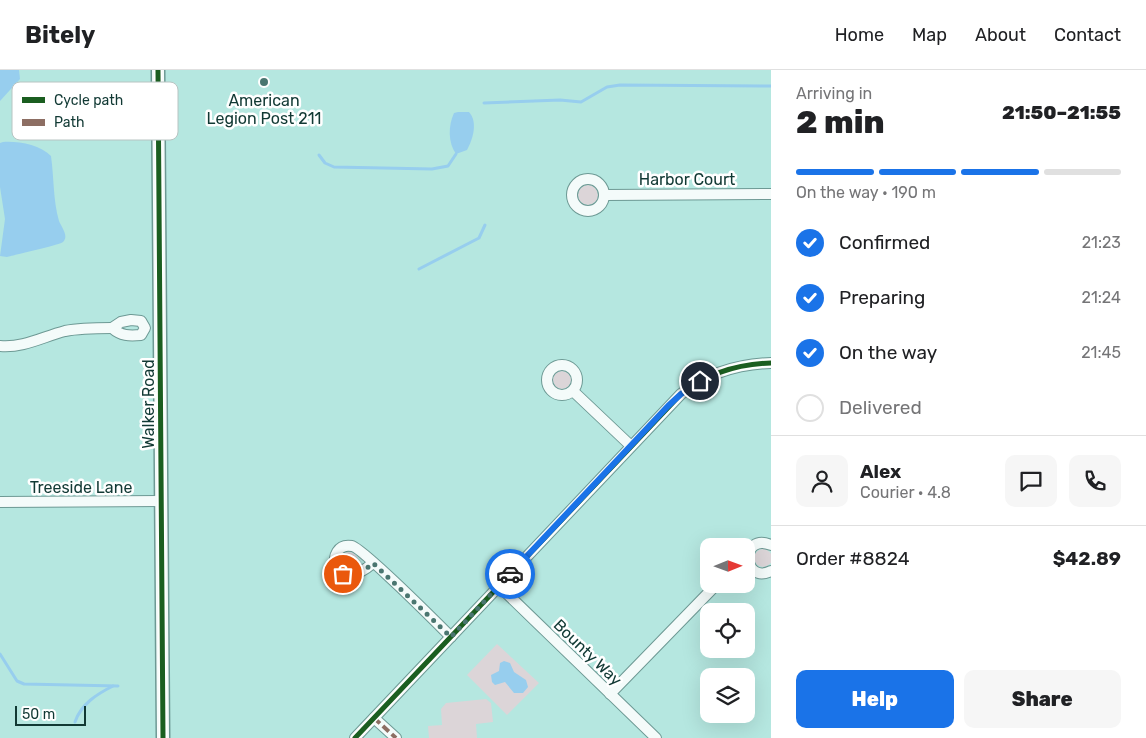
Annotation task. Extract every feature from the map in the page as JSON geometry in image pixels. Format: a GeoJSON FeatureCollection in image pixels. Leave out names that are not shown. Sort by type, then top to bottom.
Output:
{"type":"FeatureCollection","features":[{"type":"Feature","properties":{"kind":"street","name":"Walker Road"},"geometry":{"type":"LineString","coordinates":[[159,140],[163,738]]}},
{"type":"Feature","properties":{"kind":"street","name":"Harbor Court"},"geometry":{"type":"LineString","coordinates":[[604,195],[771,194]]}},
{"type":"Feature","properties":{"kind":"street"},"geometry":{"type":"LineString","coordinates":[[0,346],[23,345],[71,330],[112,328],[121,322],[131,320],[140,321],[145,328]]}},
{"type":"Feature","properties":{"kind":"street"},"geometry":{"type":"LineString","coordinates":[[112,328],[117,333],[126,336],[141,335],[145,328]]}},
{"type":"Feature","properties":{"kind":"street"},"geometry":{"type":"LineString","coordinates":[[145,328],[160,328]]}},
{"type":"Feature","properties":{"kind":"street"},"geometry":{"type":"LineString","coordinates":[[355,738],[668,406],[690,387],[710,376],[748,364],[771,363]]}},
{"type":"Feature","properties":{"kind":"street"},"geometry":{"type":"LineString","coordinates":[[573,391],[631,446]]}},
{"type":"Feature","properties":{"kind":"street","name":"Treeside Lane"},"geometry":{"type":"LineString","coordinates":[[0,502],[161,501]]}},
{"type":"Feature","properties":{"kind":"street"},"geometry":{"type":"LineString","coordinates":[[755,546],[763,543],[771,545]]}},
{"type":"Feature","properties":{"kind":"street"},"geometry":{"type":"LineString","coordinates":[[373,563],[451,637]]}},
{"type":"Feature","properties":{"kind":"street"},"geometry":{"type":"LineString","coordinates":[[755,570],[759,573],[771,571]]}},
{"type":"Feature","properties":{"kind":"street","name":"Bounty Way"},"geometry":{"type":"LineString","coordinates":[[499,586],[656,738]]}},
{"type":"Feature","properties":{"kind":"street"},"geometry":{"type":"LineString","coordinates":[[610,694],[708,593]]}},
{"type":"Feature","properties":{"kind":"street"},"geometry":{"type":"LineString","coordinates":[[374,718],[396,738]]}},
{"type":"Feature","properties":{"kind":"shaded area"},"geometry":{"type":"Polygon","coordinates":[[[588,185],[595,188],[598,195],[595,202],[588,205],[581,202],[578,195],[581,188],[588,185]]]}},
{"type":"Feature","properties":{"kind":"shaded area"},"geometry":{"type":"Polygon","coordinates":[[[562,371],[568,374],[571,380],[568,386],[562,389],[556,386],[553,380],[556,374],[562,371]]]}},
{"type":"Feature","properties":{"kind":"shaded area"},"geometry":{"type":"Polygon","coordinates":[[[759,549],[767,549],[771,552],[771,564],[767,567],[759,567],[755,564],[755,552],[759,549]]]}},
{"type":"Feature","properties":{"kind":"shaded area"},"geometry":{"type":"Polygon","coordinates":[[[349,552],[355,555],[358,561],[355,567],[349,570],[343,567],[340,561],[343,555],[349,552]]]}},
{"type":"Feature","properties":{"kind":"shaded area"},"geometry":{"type":"Polygon","coordinates":[[[497,644],[539,683],[507,715],[467,675],[497,644]]]}},
{"type":"Feature","properties":{"kind":"shaded area"},"geometry":{"type":"Polygon","coordinates":[[[486,699],[491,703],[493,722],[476,724],[477,738],[429,738],[428,726],[442,725],[441,709],[446,703],[486,699]]]}},
{"type":"Feature","properties":{"kind":"water"},"geometry":{"type":"Polygon","coordinates":[[[0,70],[19,70],[20,79],[17,82],[12,82],[12,88],[0,101],[0,70]]]}},
{"type":"Feature","properties":{"kind":"water"},"geometry":{"type":"Polygon","coordinates":[[[469,112],[474,126],[473,136],[467,150],[456,154],[451,145],[450,129],[454,113],[469,112]]]}},
{"type":"Feature","properties":{"kind":"water"},"geometry":{"type":"Polygon","coordinates":[[[0,143],[29,144],[51,156],[57,213],[65,235],[63,242],[7,257],[0,256],[5,219],[0,187],[0,143]]]}},
{"type":"Feature","properties":{"kind":"water"},"geometry":{"type":"Polygon","coordinates":[[[504,661],[510,663],[514,672],[526,680],[528,687],[523,693],[514,693],[505,682],[495,685],[492,682],[491,675],[499,671],[500,663],[504,661]]]}},
{"type":"Feature","properties":{"kind":"waterway"},"geometry":{"type":"LineString","coordinates":[[484,103],[560,100],[581,102],[607,87],[620,85],[771,86]]}},
{"type":"Feature","properties":{"kind":"waterway"},"geometry":{"type":"LineString","coordinates":[[319,155],[325,163],[334,167],[432,169],[448,166],[456,154]]}},
{"type":"Feature","properties":{"kind":"waterway"},"geometry":{"type":"LineString","coordinates":[[419,269],[479,238],[485,225]]}},
{"type":"Feature","properties":{"kind":"waterway"},"geometry":{"type":"LineString","coordinates":[[0,654],[17,681],[24,684],[118,686]]}},
{"type":"Feature","properties":{"kind":"waterway"},"geometry":{"type":"LineString","coordinates":[[75,722],[81,710],[90,700],[113,686]]}},
{"type":"Feature","properties":{"kind":"marked path"},"geometry":{"type":"LineString","coordinates":[[374,718],[396,738]]}},
{"type":"Feature","properties":{"kind":"cycle path"},"geometry":{"type":"LineString","coordinates":[[158,70],[158,82]]}},
{"type":"Feature","properties":{"kind":"cycle path"},"geometry":{"type":"LineString","coordinates":[[159,140],[163,738]]}},
{"type":"Feature","properties":{"kind":"cycle path"},"geometry":{"type":"LineString","coordinates":[[355,738],[681,394],[702,380],[723,371],[746,365],[771,363]]}},
{"type":"Feature","properties":{"kind":"way so far"},"geometry":{"type":"LineString","coordinates":[[343,574],[359,574],[373,563],[451,637],[510,574]]}},
{"type":"Feature","properties":{"kind":"place","name":"American Legion Post 211"},"geometry":{"type":"Point","coordinates":[264,82]}},
{"type":"Feature","properties":{"kind":"route"},"geometry":{"type":"LineString","coordinates":[[510,574],[668,406],[700,381]]}}]}
